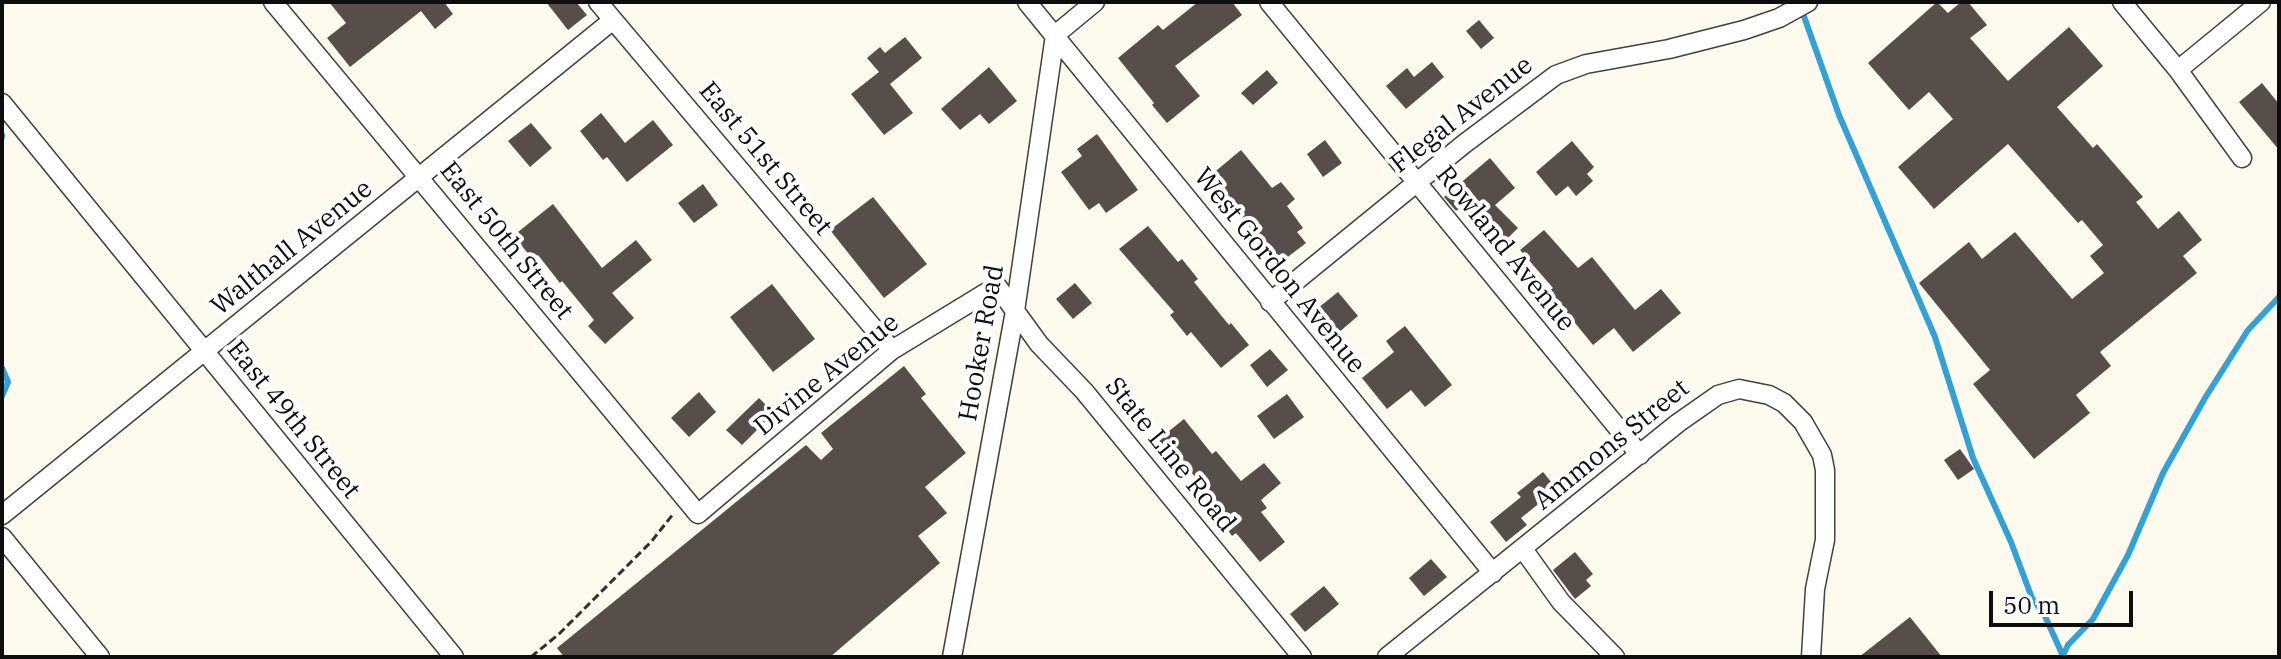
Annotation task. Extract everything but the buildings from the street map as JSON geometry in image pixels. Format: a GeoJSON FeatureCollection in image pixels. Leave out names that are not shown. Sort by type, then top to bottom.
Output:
{"type":"FeatureCollection","features":[{"type":"Feature","properties":{"kind":"street","name":"East 50th Street"},"geometry":{"type":"LineString","coordinates":[[273,2],[698,514]]}},
{"type":"Feature","properties":{"kind":"street","name":"East 51st Street"},"geometry":{"type":"LineString","coordinates":[[598,2],[892,350]]}},
{"type":"Feature","properties":{"kind":"street","name":"West Gordon Avenue"},"geometry":{"type":"LineString","coordinates":[[1027,2],[1493,573]]}},
{"type":"Feature","properties":{"kind":"street"},"geometry":{"type":"LineString","coordinates":[[1055,35],[1095,2]]}},
{"type":"Feature","properties":{"kind":"street","name":"Rowland Avenue"},"geometry":{"type":"LineString","coordinates":[[1269,2],[1640,455]]}},
{"type":"Feature","properties":{"kind":"street","name":"Flegal Avenue"},"geometry":{"type":"LineString","coordinates":[[1270,302],[1417,182],[1556,75],[1586,64],[1669,49],[1744,30],[1779,18],[1808,2]]}},
{"type":"Feature","properties":{"kind":"street"},"geometry":{"type":"LineString","coordinates":[[2122,2],[2178,70],[2242,158]]}},
{"type":"Feature","properties":{"kind":"street"},"geometry":{"type":"LineString","coordinates":[[2178,70],[2261,2]]}},
{"type":"Feature","properties":{"kind":"street","name":"Walthall Avenue"},"geometry":{"type":"LineString","coordinates":[[2,515],[613,20]]}},
{"type":"Feature","properties":{"kind":"street","name":"Hooker Road"},"geometry":{"type":"LineString","coordinates":[[952,657],[1015,311],[1055,35]]}},
{"type":"Feature","properties":{"kind":"street","name":"East 49th Street"},"geometry":{"type":"LineString","coordinates":[[2,103],[454,657]]}},
{"type":"Feature","properties":{"kind":"street","name":"Divine Avenue"},"geometry":{"type":"LineString","coordinates":[[698,514],[892,350],[997,286]]}},
{"type":"Feature","properties":{"kind":"street","name":"State Line Road"},"geometry":{"type":"LineString","coordinates":[[997,286],[1039,344],[1084,391],[1302,657]]}},
{"type":"Feature","properties":{"kind":"street","name":"Ammons Street"},"geometry":{"type":"LineString","coordinates":[[1387,657],[1678,423],[1726,391],[1739,389],[1769,395],[1784,403],[1803,422],[1822,455],[1825,540],[1815,589],[1811,657]]}},
{"type":"Feature","properties":{"kind":"street"},"geometry":{"type":"LineString","coordinates":[[2,537],[100,657]]}},
{"type":"Feature","properties":{"kind":"street"},"geometry":{"type":"LineString","coordinates":[[1523,549],[1561,602],[1615,657]]}},
{"type":"Feature","properties":{"kind":"path"},"geometry":{"type":"LineString","coordinates":[[531,657],[559,634],[651,542],[678,508],[682,495]]}},
{"type":"Feature","properties":{"kind":"waterway"},"geometry":{"type":"LineString","coordinates":[[1801,8],[1839,115],[1935,337],[1973,458],[2032,598],[2044,614],[2063,656]]}},
{"type":"Feature","properties":{"kind":"waterway"},"geometry":{"type":"LineString","coordinates":[[2063,655],[2068,645],[2093,619],[2128,555],[2163,473],[2205,398],[2248,330],[2279,297]]}},
{"type":"Feature","properties":{"kind":"waterway"},"geometry":{"type":"LineString","coordinates":[[2,368],[8,382],[2,396]]}}]}
